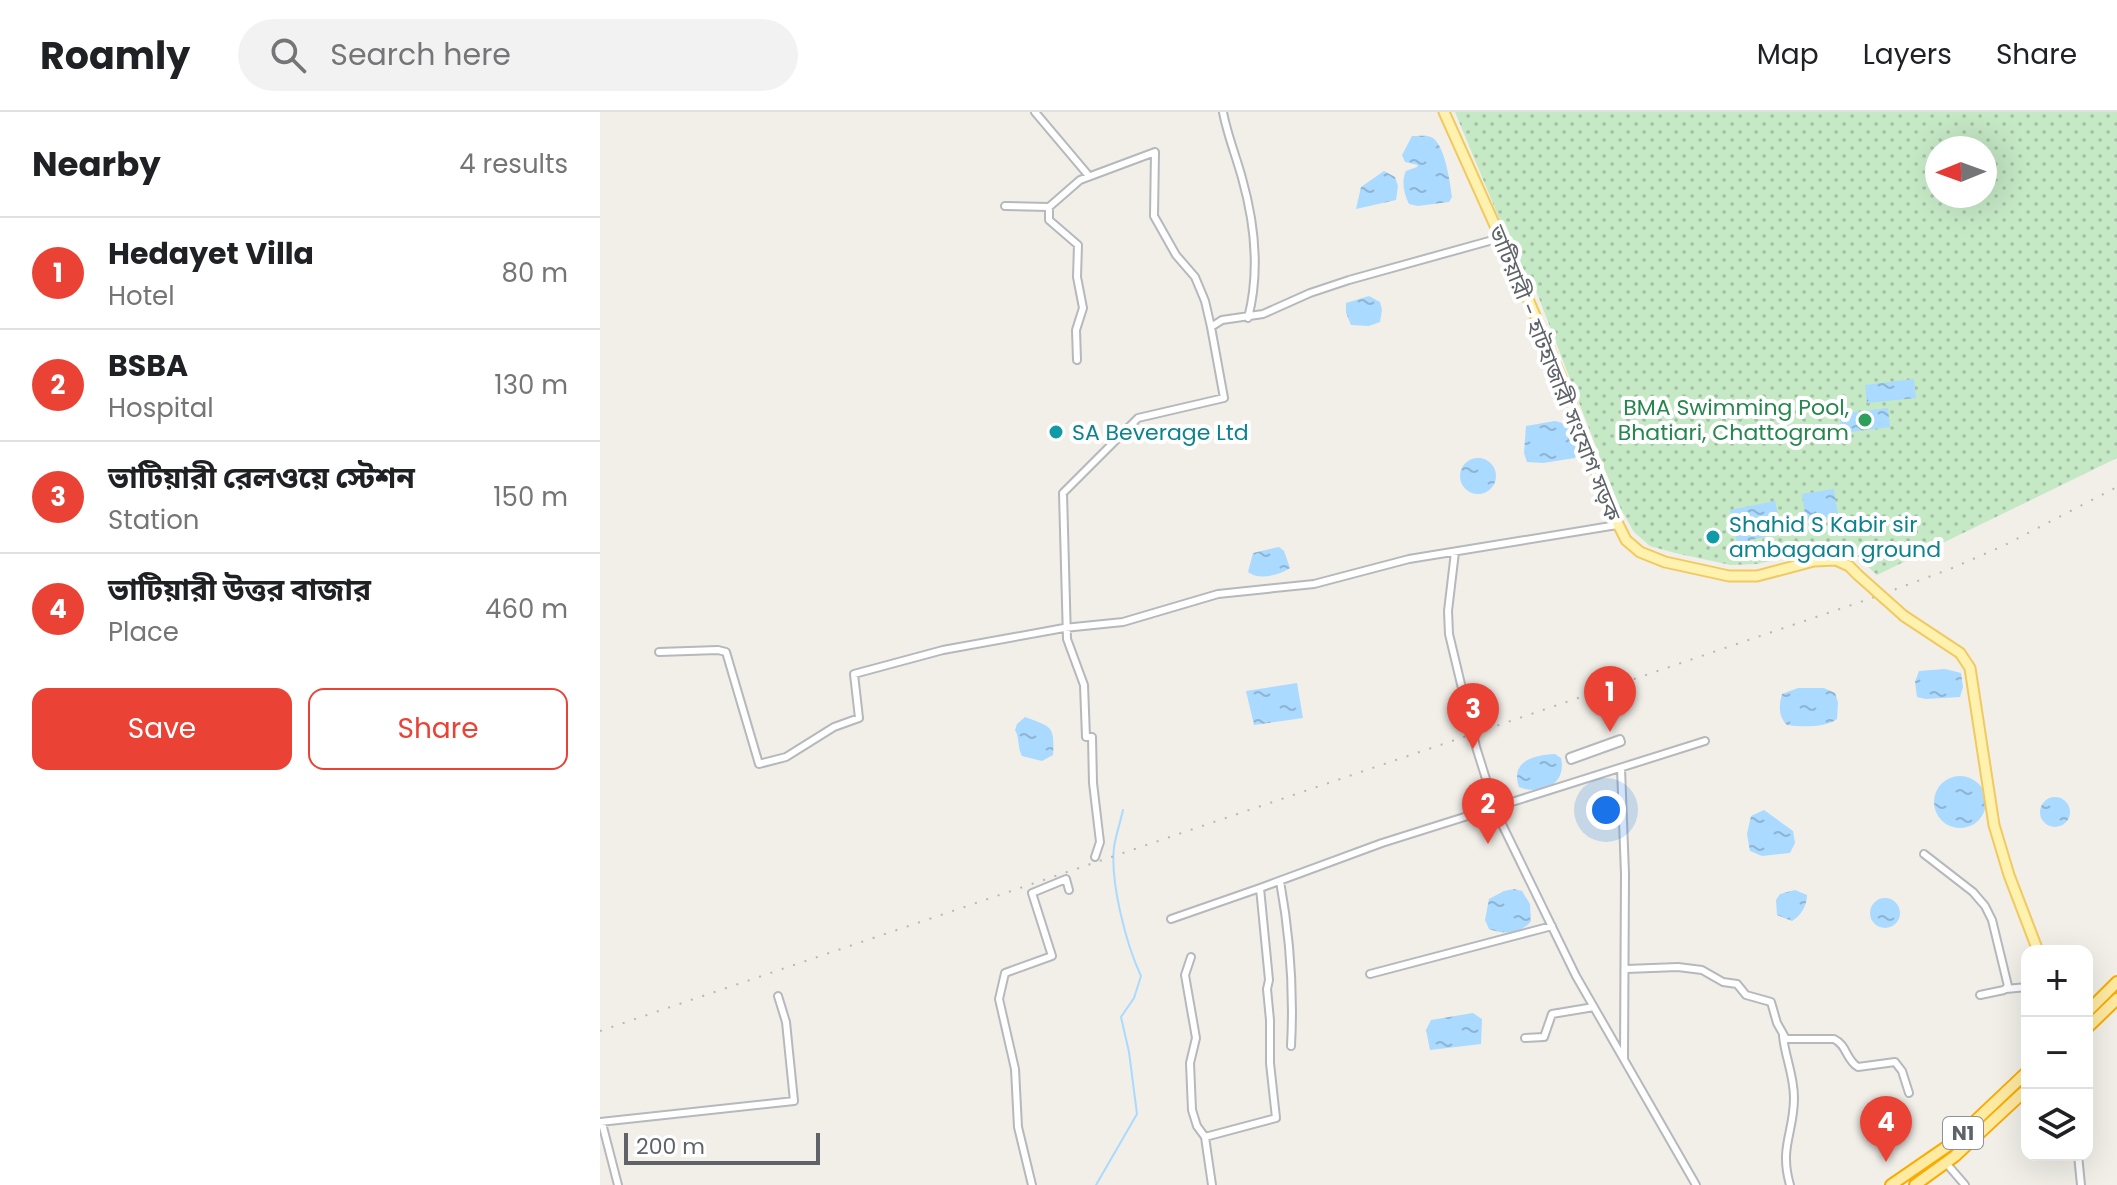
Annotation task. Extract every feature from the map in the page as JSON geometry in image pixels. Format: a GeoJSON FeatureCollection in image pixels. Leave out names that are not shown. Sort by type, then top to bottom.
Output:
{"type":"FeatureCollection","features":[{"type":"Feature","properties":{"kind":"highway"},"geometry":{"type":"LineString","coordinates":[[2093,1006],[2117,982]]}},
{"type":"Feature","properties":{"kind":"highway"},"geometry":{"type":"LineString","coordinates":[[2093,1022],[2117,999]]}},
{"type":"Feature","properties":{"kind":"highway","name":"N1"},"geometry":{"type":"LineString","coordinates":[[1891,1185],[1952,1143],[2021,1078]]}},
{"type":"Feature","properties":{"kind":"highway","name":"N1"},"geometry":{"type":"LineString","coordinates":[[1915,1185],[1946,1163],[2021,1094]]}},
{"type":"Feature","properties":{"kind":"main road","name":"ভাটিয়ারী - হাটহাজারী সংযোগ সড়ক"},"geometry":{"type":"LineString","coordinates":[[1444,112],[1565,387],[1617,525],[1626,540],[1640,552],[1702,572],[1729,576],[1757,576],[1814,561],[1836,560],[1849,566],[1904,616],[1960,653],[1970,668],[1994,825],[2036,945]]}},
{"type":"Feature","properties":{"kind":"street"},"geometry":{"type":"LineString","coordinates":[[1035,112],[1089,176]]}},
{"type":"Feature","properties":{"kind":"street"},"geometry":{"type":"LineString","coordinates":[[1223,112],[1243,180],[1256,249],[1254,296],[1248,318]]}},
{"type":"Feature","properties":{"kind":"street"},"geometry":{"type":"LineString","coordinates":[[1005,206],[1049,207],[1080,180],[1155,152],[1154,216],[1176,255],[1195,277],[1205,301],[1224,398],[1138,418],[1063,493],[1067,639],[1084,685],[1086,737],[1092,737],[1093,783],[1100,842],[1095,857]]}},
{"type":"Feature","properties":{"kind":"street"},"geometry":{"type":"LineString","coordinates":[[1049,207],[1049,220],[1078,245],[1077,277],[1083,308],[1076,330],[1077,360]]}},
{"type":"Feature","properties":{"kind":"street"},"geometry":{"type":"LineString","coordinates":[[1211,327],[1222,320],[1248,318],[1335,285],[1500,238]]}},
{"type":"Feature","properties":{"kind":"street"},"geometry":{"type":"LineString","coordinates":[[659,652],[726,652],[759,764],[786,757],[834,727],[859,718],[854,674],[943,650],[1123,622],[1218,594],[1314,584],[1383,564],[1617,525]]}},
{"type":"Feature","properties":{"kind":"street"},"geometry":{"type":"LineString","coordinates":[[1455,552],[1448,611],[1449,634],[1476,747],[1495,808],[1594,1007],[1696,1185]]}},
{"type":"Feature","properties":{"kind":"street"},"geometry":{"type":"LineString","coordinates":[[1620,739],[1621,742],[1571,760],[1570,757],[1620,739]]}},
{"type":"Feature","properties":{"kind":"street"},"geometry":{"type":"LineString","coordinates":[[1171,919],[1382,843],[1705,741]]}},
{"type":"Feature","properties":{"kind":"street"},"geometry":{"type":"LineString","coordinates":[[1621,768],[1626,969],[1624,1062]]}},
{"type":"Feature","properties":{"kind":"street"},"geometry":{"type":"LineString","coordinates":[[1924,854],[1973,892],[1985,906],[1992,920],[2008,980],[2006,989]]}},
{"type":"Feature","properties":{"kind":"street"},"geometry":{"type":"LineString","coordinates":[[1032,1185],[1018,1127],[1015,1069],[999,991],[1005,973],[1052,956],[1032,893],[1066,879],[1069,890]]}},
{"type":"Feature","properties":{"kind":"street"},"geometry":{"type":"LineString","coordinates":[[1280,881],[1291,961],[1291,1046]]}},
{"type":"Feature","properties":{"kind":"street"},"geometry":{"type":"LineString","coordinates":[[1205,1137],[1276,1118],[1270,1063],[1269,980],[1260,888]]}},
{"type":"Feature","properties":{"kind":"street"},"geometry":{"type":"LineString","coordinates":[[1370,974],[1552,926]]}},
{"type":"Feature","properties":{"kind":"street"},"geometry":{"type":"LineString","coordinates":[[1191,957],[1185,975],[1196,1038],[1190,1063],[1192,1110],[1197,1126],[1205,1137],[1212,1185]]}},
{"type":"Feature","properties":{"kind":"street"},"geometry":{"type":"LineString","coordinates":[[1626,969],[1678,967],[1702,970],[1723,982],[1737,984],[1746,995],[1771,1002],[1790,1062],[1794,1097],[1784,1156],[1790,1185]]}},
{"type":"Feature","properties":{"kind":"street"},"geometry":{"type":"LineString","coordinates":[[1980,995],[2021,988]]}},
{"type":"Feature","properties":{"kind":"street"},"geometry":{"type":"LineString","coordinates":[[618,1185],[600,1123],[794,1101],[786,1022],[778,996]]}},
{"type":"Feature","properties":{"kind":"street"},"geometry":{"type":"LineString","coordinates":[[1525,1038],[1544,1037],[1552,1014],[1594,1007]]}},
{"type":"Feature","properties":{"kind":"street"},"geometry":{"type":"LineString","coordinates":[[1783,1034],[1790,1041],[1840,1041],[1850,1061],[1858,1067],[1895,1062],[1902,1071],[1909,1093]]}},
{"type":"Feature","properties":{"kind":"street"},"geometry":{"type":"LineString","coordinates":[[2079,1161],[2081,1185]]}},
{"type":"Feature","properties":{"kind":"street"},"geometry":{"type":"LineString","coordinates":[[1946,1163],[1965,1185]]}},
{"type":"Feature","properties":{"kind":"green space"},"geometry":{"type":"Polygon","coordinates":[[[1455,112],[2117,112],[2117,458],[1877,575],[1855,555],[1836,548],[1756,564],[1731,565],[1650,546],[1634,532],[1618,504],[1537,293],[1514,254],[1455,112]]]}},
{"type":"Feature","properties":{"kind":"water"},"geometry":{"type":"Polygon","coordinates":[[[1412,136],[1431,137],[1440,147],[1450,183],[1452,197],[1449,202],[1418,206],[1409,204],[1404,175],[1418,165],[1405,162],[1402,155],[1412,136]]]}},
{"type":"Feature","properties":{"kind":"water"},"geometry":{"type":"Polygon","coordinates":[[[1384,171],[1395,177],[1398,186],[1396,200],[1356,209],[1361,187],[1384,171]]]}},
{"type":"Feature","properties":{"kind":"water"},"geometry":{"type":"Polygon","coordinates":[[[1369,296],[1380,302],[1380,322],[1369,326],[1351,325],[1346,303],[1369,296]]]}},
{"type":"Feature","properties":{"kind":"water"},"geometry":{"type":"Polygon","coordinates":[[[1914,379],[1916,398],[1867,403],[1865,385],[1914,379]]]}},
{"type":"Feature","properties":{"kind":"water","name":"BMA Swimming Pool, Bhatiari, Chattogram"},"geometry":{"type":"Polygon","coordinates":[[[1888,408],[1890,427],[1842,433],[1839,414],[1888,408]]]}},
{"type":"Feature","properties":{"kind":"water"},"geometry":{"type":"Polygon","coordinates":[[[1555,421],[1573,426],[1577,450],[1575,458],[1527,462],[1524,453],[1526,426],[1555,421]]]}},
{"type":"Feature","properties":{"kind":"water"},"geometry":{"type":"Polygon","coordinates":[[[1478,458],[1491,463],[1496,476],[1491,489],[1478,494],[1465,489],[1460,476],[1465,463],[1478,458]]]}},
{"type":"Feature","properties":{"kind":"water"},"geometry":{"type":"Polygon","coordinates":[[[1834,489],[1838,516],[1806,521],[1802,494],[1834,489]]]}},
{"type":"Feature","properties":{"kind":"water"},"geometry":{"type":"Polygon","coordinates":[[[1775,501],[1782,533],[1737,543],[1730,510],[1775,501]]]}},
{"type":"Feature","properties":{"kind":"water"},"geometry":{"type":"Polygon","coordinates":[[[1279,547],[1284,551],[1290,568],[1269,576],[1248,572],[1253,553],[1279,547]]]}},
{"type":"Feature","properties":{"kind":"water"},"geometry":{"type":"Polygon","coordinates":[[[1945,669],[1961,673],[1963,687],[1960,697],[1917,697],[1915,682],[1919,671],[1945,669]]]}},
{"type":"Feature","properties":{"kind":"water"},"geometry":{"type":"Polygon","coordinates":[[[1297,683],[1303,718],[1254,725],[1246,691],[1297,683]]]}},
{"type":"Feature","properties":{"kind":"water"},"geometry":{"type":"Polygon","coordinates":[[[1798,688],[1824,688],[1835,693],[1837,719],[1820,725],[1787,725],[1780,710],[1782,694],[1798,688]]]}},
{"type":"Feature","properties":{"kind":"water"},"geometry":{"type":"Polygon","coordinates":[[[1025,717],[1050,728],[1053,755],[1042,761],[1022,756],[1015,730],[1025,717]]]}},
{"type":"Feature","properties":{"kind":"water"},"geometry":{"type":"Polygon","coordinates":[[[1555,754],[1561,758],[1562,767],[1556,781],[1544,789],[1519,787],[1517,778],[1521,765],[1532,758],[1555,754]]]}},
{"type":"Feature","properties":{"kind":"water"},"geometry":{"type":"Polygon","coordinates":[[[1960,776],[1978,784],[1986,802],[1978,820],[1960,828],[1942,820],[1934,802],[1942,784],[1960,776]]]}},
{"type":"Feature","properties":{"kind":"water"},"geometry":{"type":"Polygon","coordinates":[[[2055,797],[2066,801],[2070,812],[2066,823],[2055,827],[2044,823],[2040,812],[2044,801],[2055,797]]]}},
{"type":"Feature","properties":{"kind":"water"},"geometry":{"type":"Polygon","coordinates":[[[1764,810],[1793,831],[1795,843],[1790,853],[1762,856],[1750,851],[1747,834],[1751,816],[1764,810]]]}},
{"type":"Feature","properties":{"kind":"water"},"geometry":{"type":"Polygon","coordinates":[[[1514,889],[1522,891],[1530,904],[1531,921],[1522,929],[1512,932],[1489,929],[1485,920],[1489,899],[1514,889]]]}},
{"type":"Feature","properties":{"kind":"water"},"geometry":{"type":"Polygon","coordinates":[[[1795,890],[1807,895],[1807,899],[1801,913],[1792,921],[1777,915],[1776,900],[1780,894],[1795,890]]]}},
{"type":"Feature","properties":{"kind":"water"},"geometry":{"type":"Polygon","coordinates":[[[1885,898],[1896,902],[1900,913],[1896,924],[1885,928],[1874,924],[1870,913],[1874,902],[1885,898]]]}},
{"type":"Feature","properties":{"kind":"water"},"geometry":{"type":"Polygon","coordinates":[[[1473,1013],[1482,1019],[1481,1044],[1430,1050],[1426,1030],[1431,1020],[1473,1013]]]}},
{"type":"Feature","properties":{"kind":"waterway"},"geometry":{"type":"LineString","coordinates":[[1096,1185],[1137,1114],[1121,1017],[1134,998],[1141,976],[1120,913],[1113,861],[1123,810]]}},
{"type":"Feature","properties":{"kind":"railway"},"geometry":{"type":"LineString","coordinates":[[600,1031],[1869,599],[2003,546],[2117,487]]}},
{"type":"Feature","properties":{"kind":"place","name":"BMA Swimming Pool, Bhatiari, Chattogram"},"geometry":{"type":"Point","coordinates":[1865,420]}},
{"type":"Feature","properties":{"kind":"place","name":"SA Beverage Ltd"},"geometry":{"type":"Point","coordinates":[1056,432]}},
{"type":"Feature","properties":{"kind":"place","name":"Shahid S Kabir sir ambagaan ground"},"geometry":{"type":"Point","coordinates":[1713,537]}},
{"type":"Feature","properties":{"kind":"place","name":"Hedayet Villa"},"geometry":{"type":"Point","coordinates":[1610,732]}},
{"type":"Feature","properties":{"kind":"place","name":"ভাটিয়ারী রেলওয়ে স্টেশন"},"geometry":{"type":"Point","coordinates":[1473,749]}},
{"type":"Feature","properties":{"kind":"place","name":"BSBA"},"geometry":{"type":"Point","coordinates":[1488,844]}},
{"type":"Feature","properties":{"kind":"place","name":"ভাটিয়ারী উত্তর বাজার"},"geometry":{"type":"Point","coordinates":[1886,1162]}}]}
